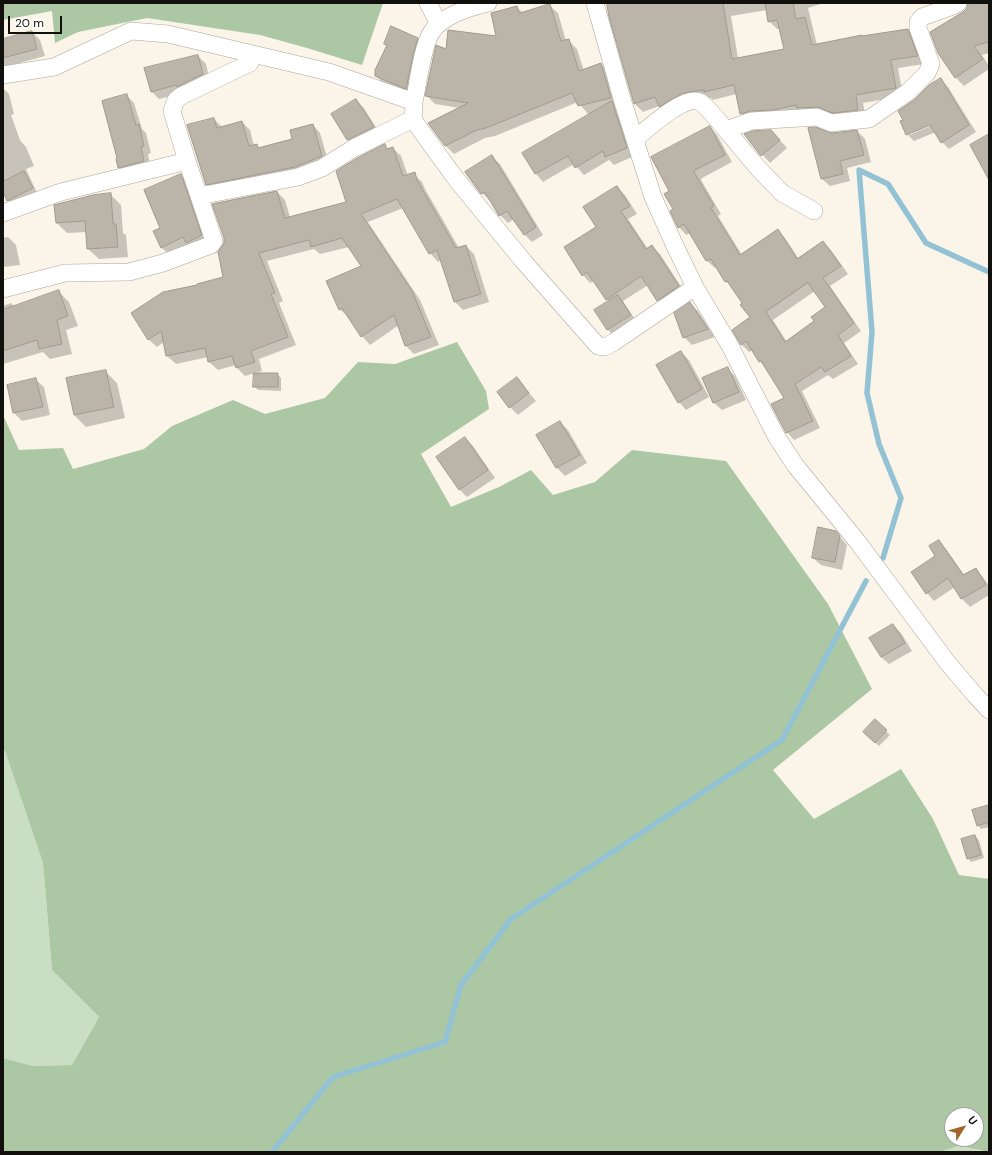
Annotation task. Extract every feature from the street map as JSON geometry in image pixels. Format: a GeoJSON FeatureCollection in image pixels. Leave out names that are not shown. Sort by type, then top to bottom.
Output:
{"type":"FeatureCollection","features":[{"type":"Feature","properties":{"kind":"street"},"geometry":{"type":"LineString","coordinates":[[488,3],[455,14],[439,24],[431,32],[426,45],[414,110],[431,146],[474,202],[524,262],[598,346],[605,347],[614,342],[695,287]]}},
{"type":"Feature","properties":{"kind":"street"},"geometry":{"type":"LineString","coordinates":[[595,3],[612,67],[653,197],[695,287],[728,344],[776,436],[795,465],[861,546],[946,662],[989,710]]}},
{"type":"Feature","properties":{"kind":"street"},"geometry":{"type":"LineString","coordinates":[[726,130],[751,121],[817,117],[831,123],[869,118],[908,92],[927,74],[931,64],[918,28],[918,22],[922,17],[958,3]]}},
{"type":"Feature","properties":{"kind":"street"},"geometry":{"type":"LineString","coordinates":[[428,4],[439,24]]}},
{"type":"Feature","properties":{"kind":"street"},"geometry":{"type":"LineString","coordinates":[[3,75],[54,67],[131,31],[168,34],[329,72],[414,110]]}},
{"type":"Feature","properties":{"kind":"street"},"geometry":{"type":"LineString","coordinates":[[3,289],[65,273],[129,272],[163,263],[211,245],[214,241],[187,161],[172,111],[173,106],[176,100],[181,96],[250,63],[253,54]]}},
{"type":"Feature","properties":{"kind":"street"},"geometry":{"type":"LineString","coordinates":[[634,139],[679,105],[690,100],[700,102],[782,193],[814,212]]}},
{"type":"Feature","properties":{"kind":"street"},"geometry":{"type":"LineString","coordinates":[[199,196],[298,177],[322,168],[414,110]]}},
{"type":"Feature","properties":{"kind":"street"},"geometry":{"type":"LineString","coordinates":[[3,212],[61,192],[187,161]]}},
{"type":"Feature","properties":{"kind":"green space"},"geometry":{"type":"Polygon","coordinates":[[[3,3],[383,3],[362,65],[260,35],[147,18],[78,32],[55,43],[52,11],[3,20],[3,3]]]}},
{"type":"Feature","properties":{"kind":"green space"},"geometry":{"type":"Polygon","coordinates":[[[457,342],[486,391],[489,409],[421,454],[451,507],[499,487],[531,470],[553,495],[595,482],[632,450],[726,461],[828,604],[872,689],[773,770],[814,819],[901,769],[933,819],[959,875],[989,879],[989,1152],[963,1147],[984,1147],[984,1107],[944,1107],[944,1147],[955,1147],[940,1152],[3,1152],[3,1058],[33,1066],[72,1065],[99,1017],[52,970],[43,863],[5,751],[3,749],[3,415],[19,450],[63,448],[73,469],[144,449],[172,426],[233,400],[265,414],[325,398],[358,362],[395,364],[457,342]]]}},
{"type":"Feature","properties":{"kind":"green space"},"geometry":{"type":"Polygon","coordinates":[[[3,749],[5,751],[43,863],[52,970],[99,1017],[72,1065],[33,1066],[3,1058],[3,749]]]}},
{"type":"Feature","properties":{"kind":"green space"},"geometry":{"type":"Polygon","coordinates":[[[955,1147],[962,1147],[985,1152],[940,1152],[955,1147]]]}},
{"type":"Feature","properties":{"kind":"building"},"geometry":{"type":"Polygon","coordinates":[[[607,3],[723,3],[732,59],[784,49],[777,20],[768,22],[765,3],[793,3],[796,19],[805,17],[812,45],[862,35],[908,29],[918,56],[891,60],[896,88],[856,95],[858,110],[833,113],[817,107],[797,108],[796,105],[773,110],[750,111],[740,114],[734,85],[704,92],[704,90],[683,93],[659,107],[655,97],[634,104],[609,17],[607,3]]]}},
{"type":"Feature","properties":{"kind":"building"},"geometry":{"type":"Polygon","coordinates":[[[989,3],[989,42],[974,46],[983,59],[955,78],[938,53],[930,32],[963,12],[967,8],[968,4],[989,3]]]}},
{"type":"Feature","properties":{"kind":"building"},"geometry":{"type":"Polygon","coordinates":[[[550,4],[561,41],[569,39],[579,71],[601,63],[611,98],[578,106],[572,93],[486,128],[477,130],[445,146],[428,123],[468,103],[425,96],[436,45],[446,49],[448,30],[496,36],[491,13],[517,6],[519,13],[550,4]]]}},
{"type":"Feature","properties":{"kind":"building"},"geometry":{"type":"Polygon","coordinates":[[[391,26],[418,38],[406,89],[375,76],[375,70],[387,45],[384,44],[391,26]]]}},
{"type":"Feature","properties":{"kind":"building"},"geometry":{"type":"Polygon","coordinates":[[[32,31],[37,49],[3,58],[3,39],[32,31]]]}},
{"type":"Feature","properties":{"kind":"building"},"geometry":{"type":"Polygon","coordinates":[[[198,55],[203,74],[177,87],[176,85],[151,92],[144,68],[198,55]]]}},
{"type":"Feature","properties":{"kind":"building"},"geometry":{"type":"Polygon","coordinates":[[[941,78],[969,125],[941,143],[930,125],[906,135],[900,121],[903,120],[898,111],[914,100],[929,85],[941,78]]]}},
{"type":"Feature","properties":{"kind":"building"},"geometry":{"type":"Polygon","coordinates":[[[127,94],[136,125],[139,124],[144,146],[141,147],[144,161],[118,168],[117,158],[102,101],[127,94]]]}},
{"type":"Feature","properties":{"kind":"building"},"geometry":{"type":"Polygon","coordinates":[[[356,99],[374,127],[347,140],[331,114],[356,99]]]}},
{"type":"Feature","properties":{"kind":"building"},"geometry":{"type":"Polygon","coordinates":[[[612,101],[627,148],[605,157],[603,151],[575,168],[568,156],[535,174],[522,153],[612,101]]]}},
{"type":"Feature","properties":{"kind":"building"},"geometry":{"type":"Polygon","coordinates":[[[214,118],[217,128],[242,121],[249,146],[257,144],[258,148],[292,139],[290,130],[313,124],[322,156],[295,167],[206,185],[187,125],[214,118]]]}},
{"type":"Feature","properties":{"kind":"building"},"geometry":{"type":"Polygon","coordinates":[[[710,126],[725,155],[695,170],[694,172],[714,206],[711,208],[740,255],[778,229],[797,259],[823,241],[841,266],[823,278],[854,323],[838,335],[851,356],[825,372],[821,367],[795,384],[813,421],[786,433],[771,404],[784,398],[761,361],[759,362],[746,341],[741,345],[732,330],[750,317],[740,305],[742,303],[727,281],[725,282],[711,259],[706,261],[684,224],[678,228],[670,211],[673,209],[664,194],[669,191],[651,157],[710,126]],[[808,283],[766,312],[785,342],[814,321],[811,317],[825,307],[808,283]]]}},
{"type":"Feature","properties":{"kind":"building"},"geometry":{"type":"Polygon","coordinates":[[[815,127],[832,133],[857,130],[864,155],[840,161],[843,174],[821,179],[808,128],[815,127]]]}},
{"type":"Feature","properties":{"kind":"building"},"geometry":{"type":"Polygon","coordinates":[[[771,130],[780,140],[761,156],[744,134],[753,131],[771,130]]]}},
{"type":"Feature","properties":{"kind":"building"},"geometry":{"type":"Polygon","coordinates":[[[989,134],[989,180],[970,145],[989,134]]]}},
{"type":"Feature","properties":{"kind":"building"},"geometry":{"type":"Polygon","coordinates":[[[385,144],[387,149],[393,147],[403,176],[415,172],[417,180],[456,248],[466,245],[481,294],[454,302],[437,250],[429,254],[397,199],[361,214],[412,291],[431,337],[405,346],[394,315],[361,337],[342,308],[339,310],[326,281],[361,266],[342,238],[311,247],[309,240],[259,253],[275,293],[271,294],[288,337],[251,351],[255,362],[236,368],[232,356],[208,362],[205,348],[166,356],[161,331],[148,340],[131,313],[163,292],[197,285],[223,277],[218,252],[224,243],[224,238],[212,204],[277,191],[285,218],[346,202],[336,171],[385,144]]]}},
{"type":"Feature","properties":{"kind":"building"},"geometry":{"type":"Polygon","coordinates":[[[492,155],[536,227],[524,235],[507,211],[499,216],[485,192],[481,194],[465,172],[492,155]]]}},
{"type":"Feature","properties":{"kind":"building"},"geometry":{"type":"Polygon","coordinates":[[[24,171],[33,188],[7,201],[3,192],[3,182],[24,171]]]}},
{"type":"Feature","properties":{"kind":"building"},"geometry":{"type":"Polygon","coordinates":[[[181,174],[202,235],[186,243],[183,237],[161,248],[153,231],[160,228],[144,190],[181,174]]]}},
{"type":"Feature","properties":{"kind":"building"},"geometry":{"type":"Polygon","coordinates":[[[617,186],[630,206],[621,211],[646,249],[652,245],[679,286],[657,301],[641,276],[606,300],[587,272],[582,276],[564,247],[596,227],[583,207],[617,186]]]}},
{"type":"Feature","properties":{"kind":"building"},"geometry":{"type":"Polygon","coordinates":[[[111,193],[113,224],[116,224],[118,247],[87,249],[85,221],[56,223],[54,205],[93,195],[111,193]]]}},
{"type":"Feature","properties":{"kind":"building"},"geometry":{"type":"Polygon","coordinates":[[[59,290],[68,316],[57,320],[62,344],[39,349],[37,340],[3,351],[3,310],[59,290]]]}},
{"type":"Feature","properties":{"kind":"building"},"geometry":{"type":"Polygon","coordinates":[[[618,295],[631,315],[607,330],[594,310],[618,295]]]}},
{"type":"Feature","properties":{"kind":"building"},"geometry":{"type":"Polygon","coordinates":[[[690,302],[708,329],[683,338],[674,313],[690,302]]]}},
{"type":"Feature","properties":{"kind":"building"},"geometry":{"type":"Polygon","coordinates":[[[681,351],[702,389],[678,403],[656,365],[681,351]]]}},
{"type":"Feature","properties":{"kind":"building"},"geometry":{"type":"Polygon","coordinates":[[[728,367],[739,392],[713,403],[702,378],[728,367]]]}},
{"type":"Feature","properties":{"kind":"building"},"geometry":{"type":"Polygon","coordinates":[[[106,370],[114,407],[74,415],[66,378],[106,370]]]}},
{"type":"Feature","properties":{"kind":"building"},"geometry":{"type":"Polygon","coordinates":[[[254,373],[278,373],[278,387],[253,387],[254,373]]]}},
{"type":"Feature","properties":{"kind":"building"},"geometry":{"type":"Polygon","coordinates":[[[517,377],[529,393],[509,408],[497,392],[517,377]]]}},
{"type":"Feature","properties":{"kind":"building"},"geometry":{"type":"Polygon","coordinates":[[[36,378],[43,407],[13,413],[7,385],[36,378]]]}},
{"type":"Feature","properties":{"kind":"building"},"geometry":{"type":"Polygon","coordinates":[[[560,421],[580,455],[556,468],[536,435],[560,421]]]}},
{"type":"Feature","properties":{"kind":"building"},"geometry":{"type":"Polygon","coordinates":[[[465,437],[488,470],[459,490],[436,457],[465,437]]]}},
{"type":"Feature","properties":{"kind":"building"},"geometry":{"type":"Polygon","coordinates":[[[818,527],[836,531],[840,536],[835,562],[812,558],[818,527]]]}},
{"type":"Feature","properties":{"kind":"building"},"geometry":{"type":"Polygon","coordinates":[[[939,540],[963,575],[976,568],[986,585],[961,599],[948,578],[926,594],[911,572],[935,556],[929,546],[939,540]]]}},
{"type":"Feature","properties":{"kind":"building"},"geometry":{"type":"Polygon","coordinates":[[[893,624],[905,643],[881,657],[869,638],[893,624]]]}},
{"type":"Feature","properties":{"kind":"building"},"geometry":{"type":"Polygon","coordinates":[[[875,719],[887,730],[875,743],[863,732],[875,719]]]}},
{"type":"Feature","properties":{"kind":"building"},"geometry":{"type":"Polygon","coordinates":[[[989,805],[989,822],[977,826],[972,810],[989,805]]]}},
{"type":"Feature","properties":{"kind":"building"},"geometry":{"type":"Polygon","coordinates":[[[975,835],[981,855],[967,859],[961,839],[975,835]]]}},
{"type":"Feature","properties":{"kind":"waterway"},"geometry":{"type":"LineString","coordinates":[[883,558],[901,498],[879,444],[867,393],[872,332],[859,170],[888,184],[926,243],[989,272]]}},
{"type":"Feature","properties":{"kind":"waterway"},"geometry":{"type":"LineString","coordinates":[[272,1152],[333,1077],[445,1042],[461,985],[511,919],[782,740],[866,581]]}}]}
